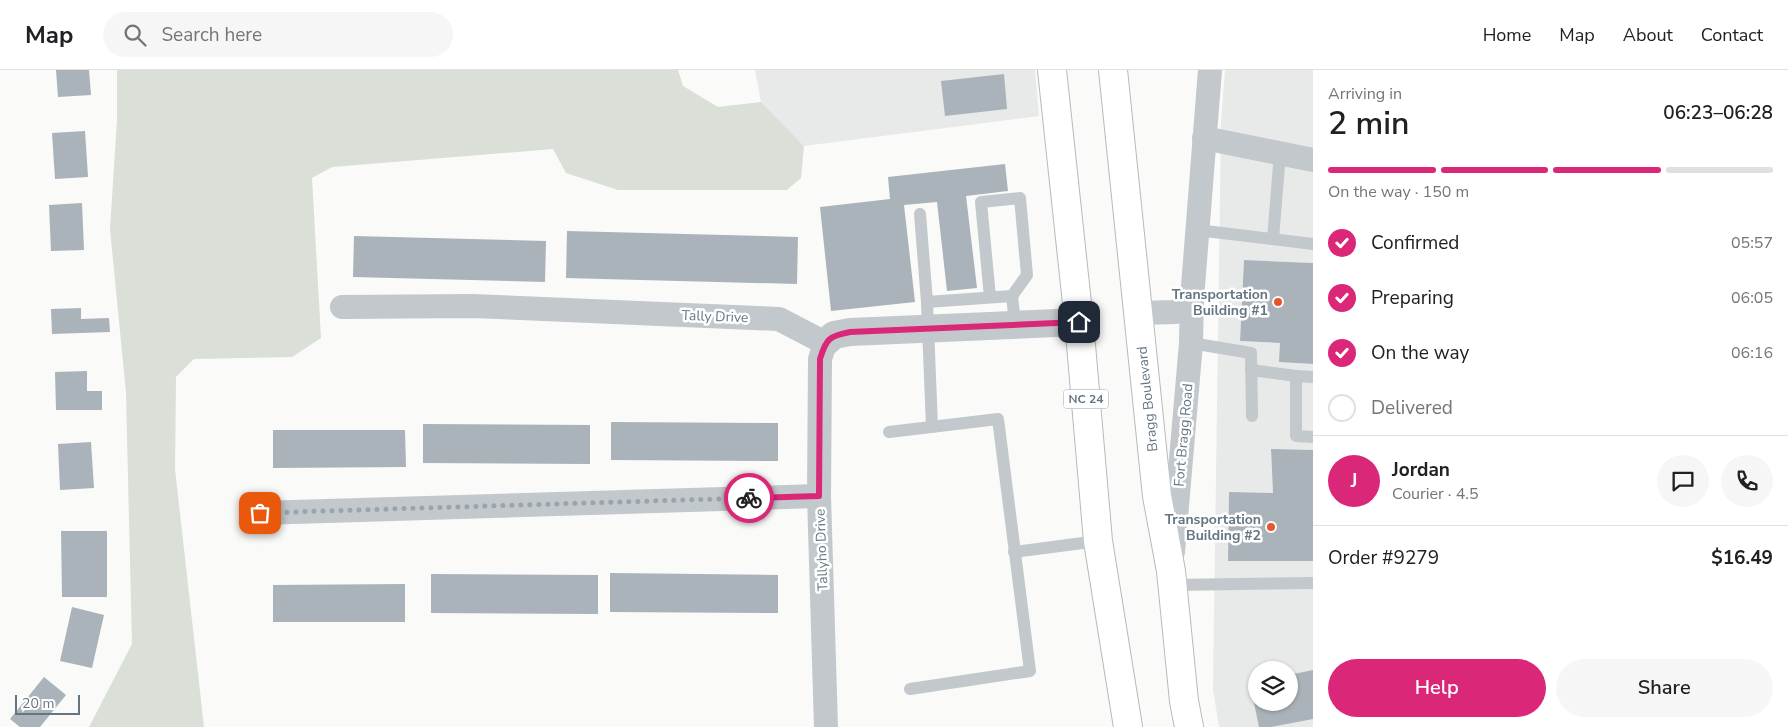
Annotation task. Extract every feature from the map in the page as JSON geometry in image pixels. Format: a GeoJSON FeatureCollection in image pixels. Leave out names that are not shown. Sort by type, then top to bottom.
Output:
{"type":"FeatureCollection","features":[{"type":"Feature","properties":{"kind":"main road","name":"NC 24"},"geometry":{"type":"LineString","coordinates":[[1052,70],[1079,322],[1098,541],[1128,727]]}},
{"type":"Feature","properties":{"kind":"main road","name":"Bragg Boulevard"},"geometry":{"type":"LineString","coordinates":[[1113,70],[1157,496],[1172,578],[1184,701],[1189,727]]}},
{"type":"Feature","properties":{"kind":"street","name":"Fort Bragg Road"},"geometry":{"type":"LineString","coordinates":[[1172,578],[1210,70]]}},
{"type":"Feature","properties":{"kind":"street"},"geometry":{"type":"LineString","coordinates":[[1204,138],[1313,160]]}},
{"type":"Feature","properties":{"kind":"street"},"geometry":{"type":"LineString","coordinates":[[1139,313],[1176,312],[1192,299]]}},
{"type":"Feature","properties":{"kind":"street","name":"Tally Drive"},"geometry":{"type":"LineString","coordinates":[[342,307],[472,306],[779,319],[825,343]]}},
{"type":"Feature","properties":{"kind":"street"},"geometry":{"type":"LineString","coordinates":[[825,343],[834,335],[928,315],[1016,324],[1079,322]]}},
{"type":"Feature","properties":{"kind":"street","name":"Tallyho Drive"},"geometry":{"type":"LineString","coordinates":[[825,343],[820,359],[819,496],[826,727]]}},
{"type":"Feature","properties":{"kind":"street"},"geometry":{"type":"LineString","coordinates":[[260,513],[819,496]]}},
{"type":"Feature","properties":{"kind":"lane"},"geometry":{"type":"LineString","coordinates":[[1273,239],[1280,153]]}},
{"type":"Feature","properties":{"kind":"lane"},"geometry":{"type":"LineString","coordinates":[[990,297],[980,202],[1020,198],[1027,275],[1012,296],[1016,324]]}},
{"type":"Feature","properties":{"kind":"lane"},"geometry":{"type":"LineString","coordinates":[[920,214],[928,315],[932,427]]}},
{"type":"Feature","properties":{"kind":"lane"},"geometry":{"type":"LineString","coordinates":[[1197,230],[1313,244]]}},
{"type":"Feature","properties":{"kind":"lane"},"geometry":{"type":"LineString","coordinates":[[928,315],[990,297],[1012,296]]}},
{"type":"Feature","properties":{"kind":"lane"},"geometry":{"type":"LineString","coordinates":[[1191,343],[1251,353],[1252,416]]}},
{"type":"Feature","properties":{"kind":"lane"},"geometry":{"type":"LineString","coordinates":[[1250,370],[1313,377]]}},
{"type":"Feature","properties":{"kind":"lane"},"geometry":{"type":"LineString","coordinates":[[1296,376],[1296,436],[1313,437]]}},
{"type":"Feature","properties":{"kind":"lane"},"geometry":{"type":"LineString","coordinates":[[889,432],[998,419],[1030,671],[910,689]]}},
{"type":"Feature","properties":{"kind":"lane"},"geometry":{"type":"LineString","coordinates":[[1014,552],[1098,541]]}},
{"type":"Feature","properties":{"kind":"lane"},"geometry":{"type":"LineString","coordinates":[[1172,578],[1313,583]]}},
{"type":"Feature","properties":{"kind":"shaded area"},"geometry":{"type":"Polygon","coordinates":[[[117,70],[678,70],[683,86],[718,107],[761,102],[804,146],[801,178],[787,190],[618,190],[566,173],[553,149],[332,167],[312,178],[321,338],[292,357],[194,359],[176,377],[175,469],[204,727],[89,727],[132,644],[126,393],[110,229],[117,120],[117,70]]]}},
{"type":"Feature","properties":{"kind":"shaded area"},"geometry":{"type":"Polygon","coordinates":[[[755,70],[1035,70],[1039,116],[804,146],[761,102],[755,70]]]}},
{"type":"Feature","properties":{"kind":"shaded area"},"geometry":{"type":"Polygon","coordinates":[[[1225,70],[1313,70],[1313,263],[1244,260],[1240,341],[1280,343],[1280,362],[1313,364],[1313,450],[1271,450],[1273,493],[1229,493],[1228,561],[1313,561],[1313,727],[1219,727],[1213,689],[1221,122],[1225,70]]]}},
{"type":"Feature","properties":{"kind":"building"},"geometry":{"type":"Polygon","coordinates":[[[56,70],[89,70],[91,95],[58,97],[56,70]]]}},
{"type":"Feature","properties":{"kind":"building"},"geometry":{"type":"Polygon","coordinates":[[[1004,74],[1007,109],[945,116],[941,81],[1004,74]]]}},
{"type":"Feature","properties":{"kind":"building"},"geometry":{"type":"Polygon","coordinates":[[[85,131],[88,177],[55,179],[52,133],[85,131]]]}},
{"type":"Feature","properties":{"kind":"building"},"geometry":{"type":"Polygon","coordinates":[[[1005,164],[1008,191],[966,196],[977,288],[947,291],[937,202],[904,205],[915,302],[831,311],[820,207],[890,199],[888,177],[1005,164]]]}},
{"type":"Feature","properties":{"kind":"building"},"geometry":{"type":"Polygon","coordinates":[[[82,203],[84,250],[51,251],[49,205],[82,203]]]}},
{"type":"Feature","properties":{"kind":"building"},"geometry":{"type":"Polygon","coordinates":[[[567,231],[798,237],[797,284],[566,278],[567,231]]]}},
{"type":"Feature","properties":{"kind":"building"},"geometry":{"type":"Polygon","coordinates":[[[354,236],[546,241],[545,282],[353,277],[354,236]]]}},
{"type":"Feature","properties":{"kind":"building","name":"Transportation Building #1"},"geometry":{"type":"Polygon","coordinates":[[[1244,260],[1313,263],[1313,364],[1279,362],[1280,343],[1240,341],[1244,260]]]}},
{"type":"Feature","properties":{"kind":"building"},"geometry":{"type":"Polygon","coordinates":[[[81,308],[81,319],[109,318],[110,332],[52,334],[51,309],[81,308]]]}},
{"type":"Feature","properties":{"kind":"building"},"geometry":{"type":"Polygon","coordinates":[[[87,371],[87,391],[102,391],[102,410],[56,410],[55,372],[87,371]]]}},
{"type":"Feature","properties":{"kind":"building"},"geometry":{"type":"Polygon","coordinates":[[[611,422],[778,423],[778,461],[611,460],[611,422]]]}},
{"type":"Feature","properties":{"kind":"building"},"geometry":{"type":"Polygon","coordinates":[[[423,424],[590,425],[590,464],[423,463],[423,424]]]}},
{"type":"Feature","properties":{"kind":"building"},"geometry":{"type":"Polygon","coordinates":[[[273,430],[405,430],[406,467],[273,468],[273,430]]]}},
{"type":"Feature","properties":{"kind":"building"},"geometry":{"type":"Polygon","coordinates":[[[91,442],[94,488],[60,490],[58,444],[91,442]]]}},
{"type":"Feature","properties":{"kind":"building","name":"Transportation Building #2"},"geometry":{"type":"Polygon","coordinates":[[[1271,449],[1313,450],[1313,561],[1228,561],[1229,492],[1273,493],[1271,449]]]}},
{"type":"Feature","properties":{"kind":"building"},"geometry":{"type":"Polygon","coordinates":[[[61,531],[107,531],[107,597],[62,597],[61,531]]]}},
{"type":"Feature","properties":{"kind":"building"},"geometry":{"type":"Polygon","coordinates":[[[610,573],[778,575],[778,613],[610,612],[610,573]]]}},
{"type":"Feature","properties":{"kind":"building"},"geometry":{"type":"Polygon","coordinates":[[[431,574],[598,575],[598,614],[431,613],[431,574]]]}},
{"type":"Feature","properties":{"kind":"building"},"geometry":{"type":"Polygon","coordinates":[[[405,584],[405,622],[273,622],[273,585],[405,584]]]}},
{"type":"Feature","properties":{"kind":"building"},"geometry":{"type":"Polygon","coordinates":[[[72,607],[104,615],[92,668],[60,661],[72,607]]]}},
{"type":"Feature","properties":{"kind":"building"},"geometry":{"type":"Polygon","coordinates":[[[1313,670],[1313,719],[1271,727],[1259,727],[1256,711],[1298,711],[1298,673],[1313,670]]]}},
{"type":"Feature","properties":{"kind":"building"},"geometry":{"type":"Polygon","coordinates":[[[44,677],[66,695],[40,727],[20,727],[10,719],[44,677]]]}},
{"type":"Feature","properties":{"kind":"way so far"},"geometry":{"type":"LineString","coordinates":[[260,513],[749,498]]}},
{"type":"Feature","properties":{"kind":"place","name":"Transportation Building #1"},"geometry":{"type":"Point","coordinates":[1278,302]}},
{"type":"Feature","properties":{"kind":"place","name":"Transportation Building #2"},"geometry":{"type":"Point","coordinates":[1271,527]}},
{"type":"Feature","properties":{"kind":"route"},"geometry":{"type":"LineString","coordinates":[[749,498],[819,496],[820,359],[825,343],[834,335],[850,332],[1079,322]]}}]}
